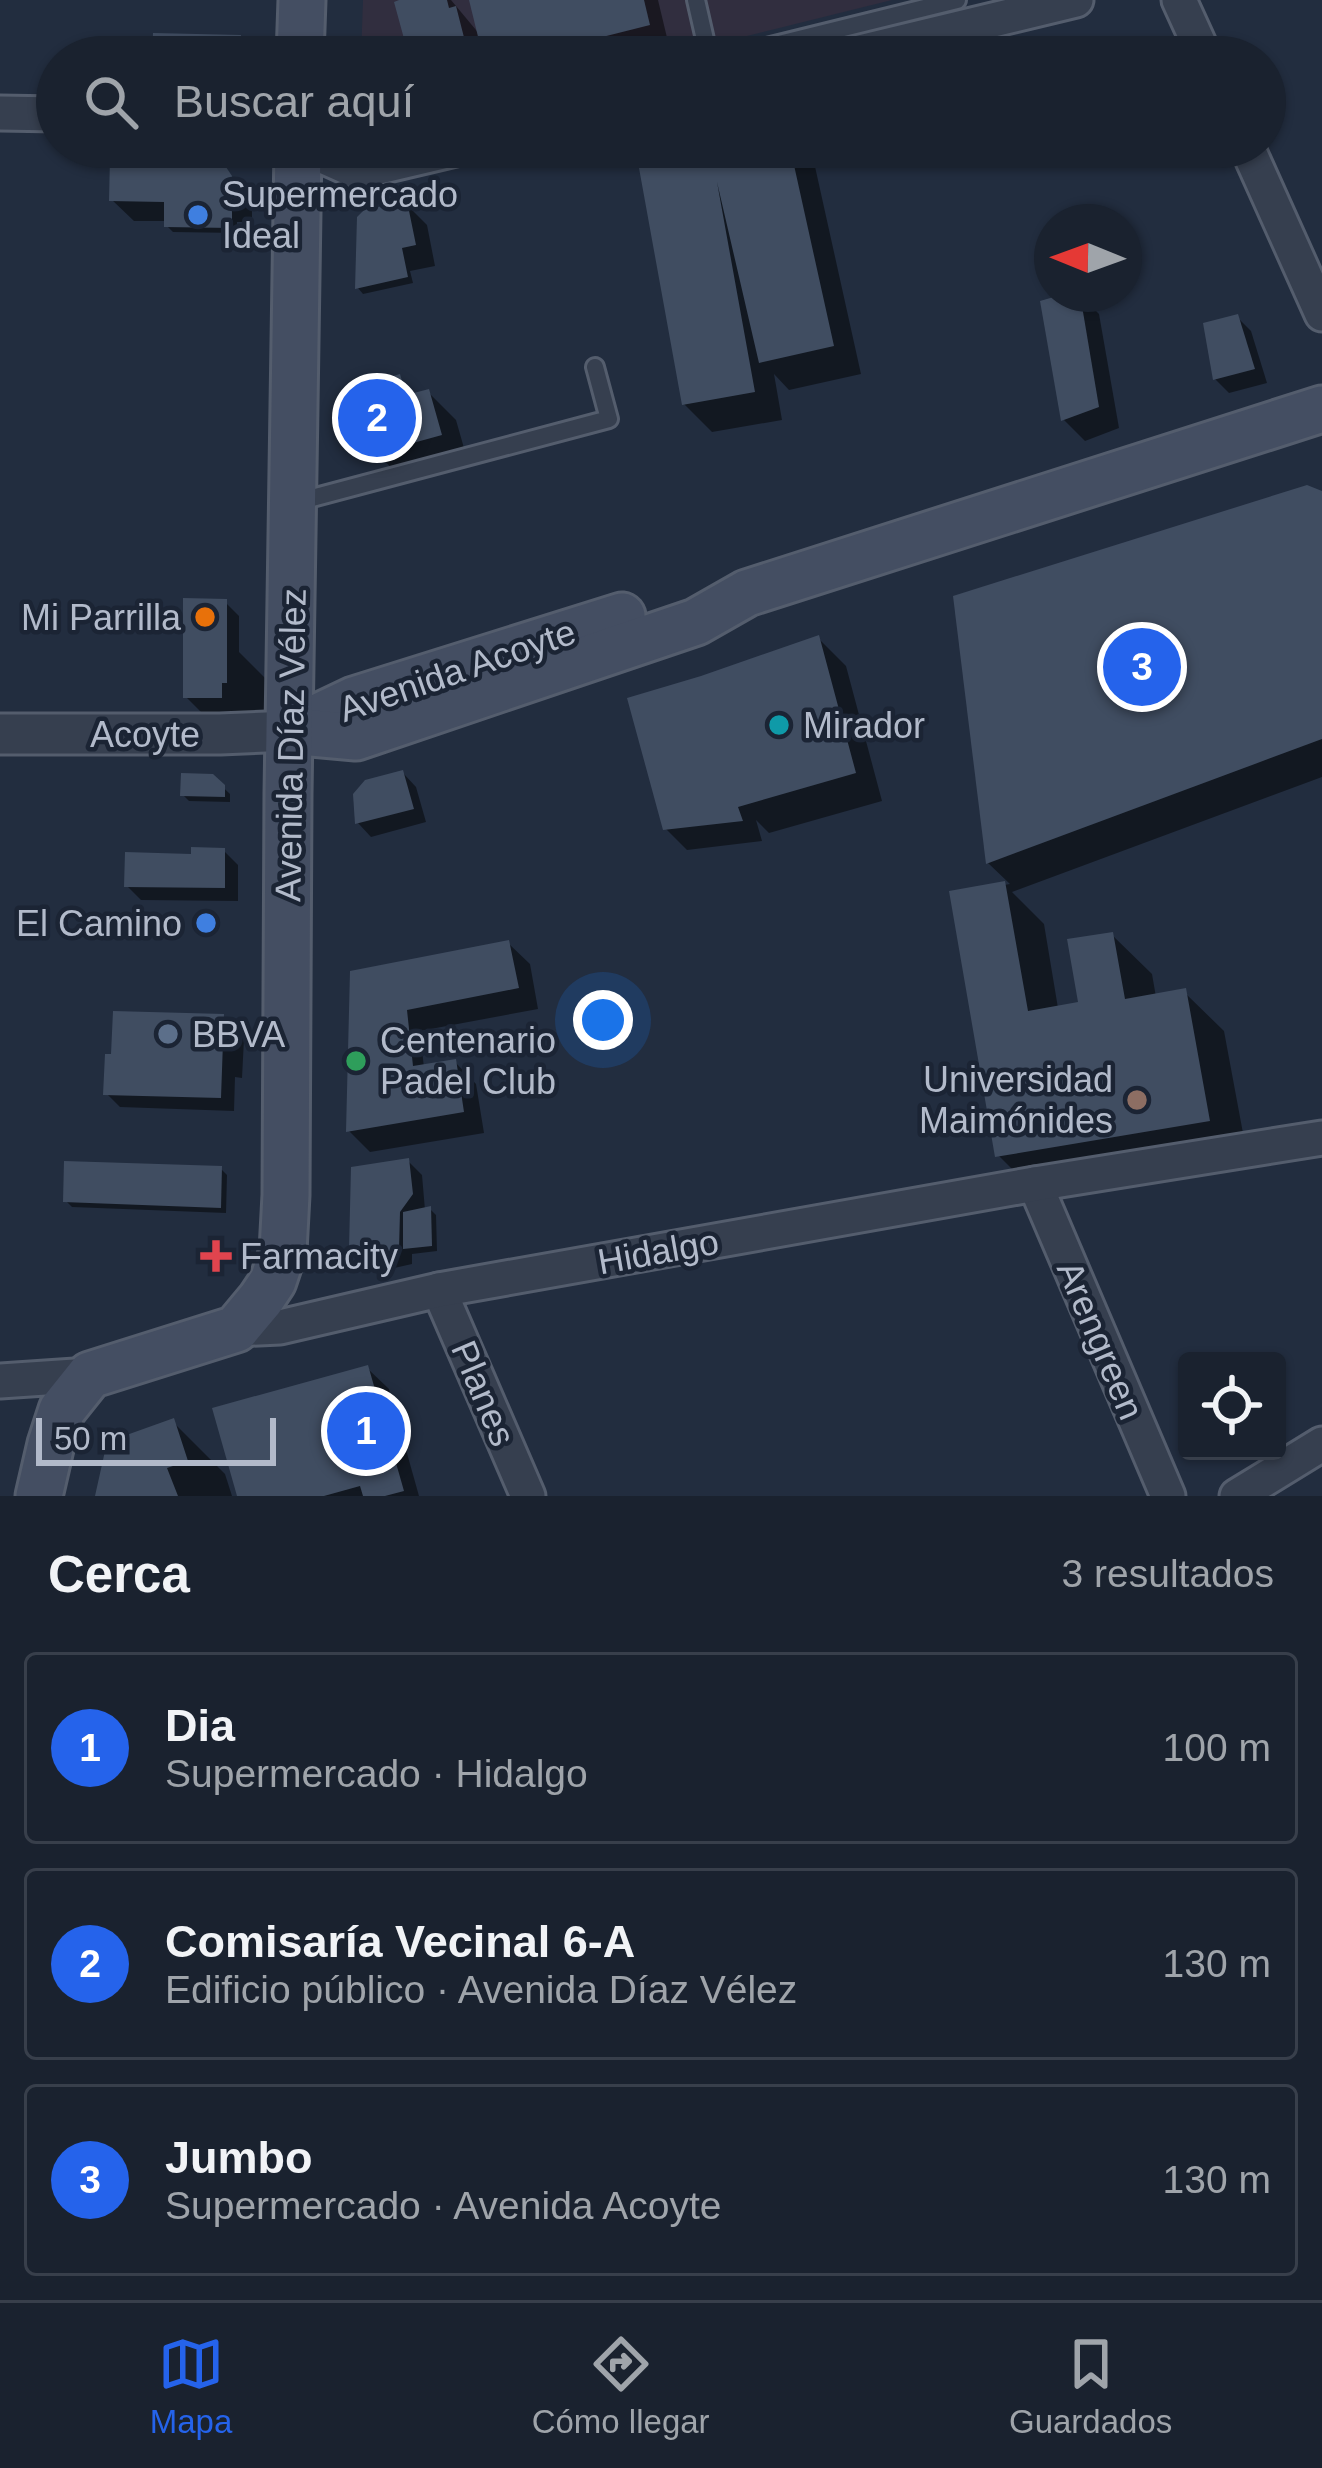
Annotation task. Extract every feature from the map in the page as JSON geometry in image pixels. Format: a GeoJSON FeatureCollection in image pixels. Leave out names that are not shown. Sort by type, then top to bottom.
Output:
{"type":"FeatureCollection","features":[{"type":"Feature","properties":{"kind":"main road"},"geometry":{"type":"LineString","coordinates":[[301,36],[302,0]]}},
{"type":"Feature","properties":{"kind":"main road","name":"Avenida Díaz Vélez"},"geometry":{"type":"LineString","coordinates":[[236,1329],[272,1281],[283,1251],[300,168]]}},
{"type":"Feature","properties":{"kind":"main road","name":"Avenida Acoyte"},"geometry":{"type":"LineString","coordinates":[[290,731],[354,700],[689,594],[747,593],[1322,409]]}},
{"type":"Feature","properties":{"kind":"main road","name":"Hidalgo"},"geometry":{"type":"LineString","coordinates":[[90,1375],[236,1329]]}},
{"type":"Feature","properties":{"kind":"main road"},"geometry":{"type":"LineString","coordinates":[[39,1496],[62,1410],[90,1375]]}},
{"type":"Feature","properties":{"kind":"street"},"geometry":{"type":"LineString","coordinates":[[926,36],[1076,0]]}},
{"type":"Feature","properties":{"kind":"street"},"geometry":{"type":"LineString","coordinates":[[1179,0],[1195,36]]}},
{"type":"Feature","properties":{"kind":"street"},"geometry":{"type":"LineString","coordinates":[[0,113],[36,114]]}},
{"type":"Feature","properties":{"kind":"street"},"geometry":{"type":"LineString","coordinates":[[1256,168],[1322,314]]}},
{"type":"Feature","properties":{"kind":"street","name":"Acoyte"},"geometry":{"type":"LineString","coordinates":[[0,734],[290,731]]}},
{"type":"Feature","properties":{"kind":"street","name":"Hidalgo"},"geometry":{"type":"LineString","coordinates":[[236,1329],[280,1327],[440,1291],[1035,1184],[1322,1138]]}},
{"type":"Feature","properties":{"kind":"street","name":"Arengreen"},"geometry":{"type":"LineString","coordinates":[[1035,1184],[1168,1496]]}},
{"type":"Feature","properties":{"kind":"street","name":"Planes"},"geometry":{"type":"LineString","coordinates":[[440,1291],[528,1496]]}},
{"type":"Feature","properties":{"kind":"street","name":"Hidalgo"},"geometry":{"type":"LineString","coordinates":[[0,1381],[90,1375]]}},
{"type":"Feature","properties":{"kind":"street"},"geometry":{"type":"LineString","coordinates":[[1237,1496],[1322,1444]]}},
{"type":"Feature","properties":{"kind":"lane"},"geometry":{"type":"LineString","coordinates":[[696,0],[705,36]]}},
{"type":"Feature","properties":{"kind":"lane"},"geometry":{"type":"LineString","coordinates":[[811,36],[958,0]]}},
{"type":"Feature","properties":{"kind":"lane"},"geometry":{"type":"LineString","coordinates":[[292,503],[609,419],[595,367]]}},
{"type":"Feature","properties":{"kind":"shaded area"},"geometry":{"type":"Polygon","coordinates":[[[363,0],[892,0],[747,36],[362,36],[363,0]]]}},
{"type":"Feature","properties":{"kind":"building"},"geometry":{"type":"Polygon","coordinates":[[[447,0],[449,8],[456,6],[464,36],[403,36],[394,2],[447,0]]]}},
{"type":"Feature","properties":{"kind":"building"},"geometry":{"type":"Polygon","coordinates":[[[469,0],[644,0],[650,25],[606,36],[478,36],[469,0]]]}},
{"type":"Feature","properties":{"kind":"building"},"geometry":{"type":"Polygon","coordinates":[[[153,33],[241,35],[241,36],[153,33]]]}},
{"type":"Feature","properties":{"kind":"building"},"geometry":{"type":"Polygon","coordinates":[[[110,168],[227,168],[232,176],[232,228],[164,227],[164,202],[109,201],[110,168]]]}},
{"type":"Feature","properties":{"kind":"building"},"geometry":{"type":"Polygon","coordinates":[[[639,168],[795,168],[834,346],[759,363],[717,182],[755,392],[682,405],[639,168]]]}},
{"type":"Feature","properties":{"kind":"building"},"geometry":{"type":"Polygon","coordinates":[[[407,201],[416,245],[402,248],[408,277],[355,289],[357,217],[364,210],[407,201]]]}},
{"type":"Feature","properties":{"kind":"building"},"geometry":{"type":"Polygon","coordinates":[[[1042,312],[1083,312],[1099,407],[1061,421],[1042,312]]]}},
{"type":"Feature","properties":{"kind":"building"},"geometry":{"type":"Polygon","coordinates":[[[1238,314],[1255,369],[1213,380],[1203,323],[1238,314]]]}},
{"type":"Feature","properties":{"kind":"building"},"geometry":{"type":"Polygon","coordinates":[[[400,374],[406,395],[429,389],[442,435],[373,454],[360,408],[371,405],[366,384],[400,374]]]}},
{"type":"Feature","properties":{"kind":"building"},"geometry":{"type":"Polygon","coordinates":[[[1307,485],[1322,491],[1322,739],[986,864],[953,596],[1307,485]]]}},
{"type":"Feature","properties":{"kind":"building"},"geometry":{"type":"Polygon","coordinates":[[[183,598],[227,599],[227,683],[222,683],[222,698],[183,698],[183,598]]]}},
{"type":"Feature","properties":{"kind":"building","name":"Mirador"},"geometry":{"type":"Polygon","coordinates":[[[819,635],[856,773],[738,807],[743,821],[663,830],[627,698],[819,635]]]}},
{"type":"Feature","properties":{"kind":"building"},"geometry":{"type":"Polygon","coordinates":[[[403,770],[414,809],[355,824],[353,794],[365,780],[403,770]]]}},
{"type":"Feature","properties":{"kind":"building"},"geometry":{"type":"Polygon","coordinates":[[[181,773],[213,774],[225,785],[225,797],[180,796],[181,773]]]}},
{"type":"Feature","properties":{"kind":"building"},"geometry":{"type":"Polygon","coordinates":[[[191,847],[225,848],[225,888],[124,887],[125,852],[191,854],[191,847]]]}},
{"type":"Feature","properties":{"kind":"building"},"geometry":{"type":"Polygon","coordinates":[[[1005,881],[1028,1011],[1078,1002],[1067,939],[1113,932],[1125,999],[1186,988],[1210,1121],[995,1157],[949,891],[1005,881]]]}},
{"type":"Feature","properties":{"kind":"building"},"geometry":{"type":"Polygon","coordinates":[[[509,940],[519,988],[407,1010],[413,1066],[456,1059],[464,1112],[346,1132],[350,971],[509,940]]]}},
{"type":"Feature","properties":{"kind":"building"},"geometry":{"type":"Polygon","coordinates":[[[113,1011],[224,1014],[221,1098],[103,1095],[113,1011]]]}},
{"type":"Feature","properties":{"kind":"building"},"geometry":{"type":"Polygon","coordinates":[[[409,1158],[413,1194],[400,1212],[399,1250],[365,1258],[349,1249],[351,1167],[409,1158]]]}},
{"type":"Feature","properties":{"kind":"building"},"geometry":{"type":"Polygon","coordinates":[[[64,1161],[222,1166],[221,1208],[63,1202],[64,1161]]]}},
{"type":"Feature","properties":{"kind":"building"},"geometry":{"type":"Polygon","coordinates":[[[431,1206],[432,1246],[403,1249],[403,1212],[431,1206]]]}},
{"type":"Feature","properties":{"kind":"building"},"geometry":{"type":"Polygon","coordinates":[[[368,1365],[404,1491],[363,1496],[360,1486],[324,1496],[237,1496],[212,1408],[368,1365]]]}},
{"type":"Feature","properties":{"kind":"building"},"geometry":{"type":"Polygon","coordinates":[[[174,1418],[188,1461],[167,1468],[178,1496],[95,1496],[107,1442],[174,1418]]]}},
{"type":"Feature","properties":{"kind":"place","name":"Supermercado Ideal"},"geometry":{"type":"Point","coordinates":[198,215]}},
{"type":"Feature","properties":{"kind":"place","name":"Comisaría Vecinal 6-A"},"geometry":{"type":"Point","coordinates":[377,418]}},
{"type":"Feature","properties":{"kind":"place","name":"Mi Parrilla"},"geometry":{"type":"Point","coordinates":[205,617]}},
{"type":"Feature","properties":{"kind":"place","name":"Jumbo"},"geometry":{"type":"Point","coordinates":[1142,667]}},
{"type":"Feature","properties":{"kind":"place","name":"Mirador"},"geometry":{"type":"Point","coordinates":[779,725]}},
{"type":"Feature","properties":{"kind":"place","name":"El Camino"},"geometry":{"type":"Point","coordinates":[206,923]}},
{"type":"Feature","properties":{"kind":"place","name":"BBVA"},"geometry":{"type":"Point","coordinates":[168,1034]}},
{"type":"Feature","properties":{"kind":"place","name":"Centenario Padel Club"},"geometry":{"type":"Point","coordinates":[356,1061]}},
{"type":"Feature","properties":{"kind":"place","name":"Universidad Maimónides"},"geometry":{"type":"Point","coordinates":[1137,1100]}},
{"type":"Feature","properties":{"kind":"place","name":"Farmacity"},"geometry":{"type":"Point","coordinates":[216,1256]}},
{"type":"Feature","properties":{"kind":"place","name":"Dia"},"geometry":{"type":"Point","coordinates":[366,1431]}}]}
